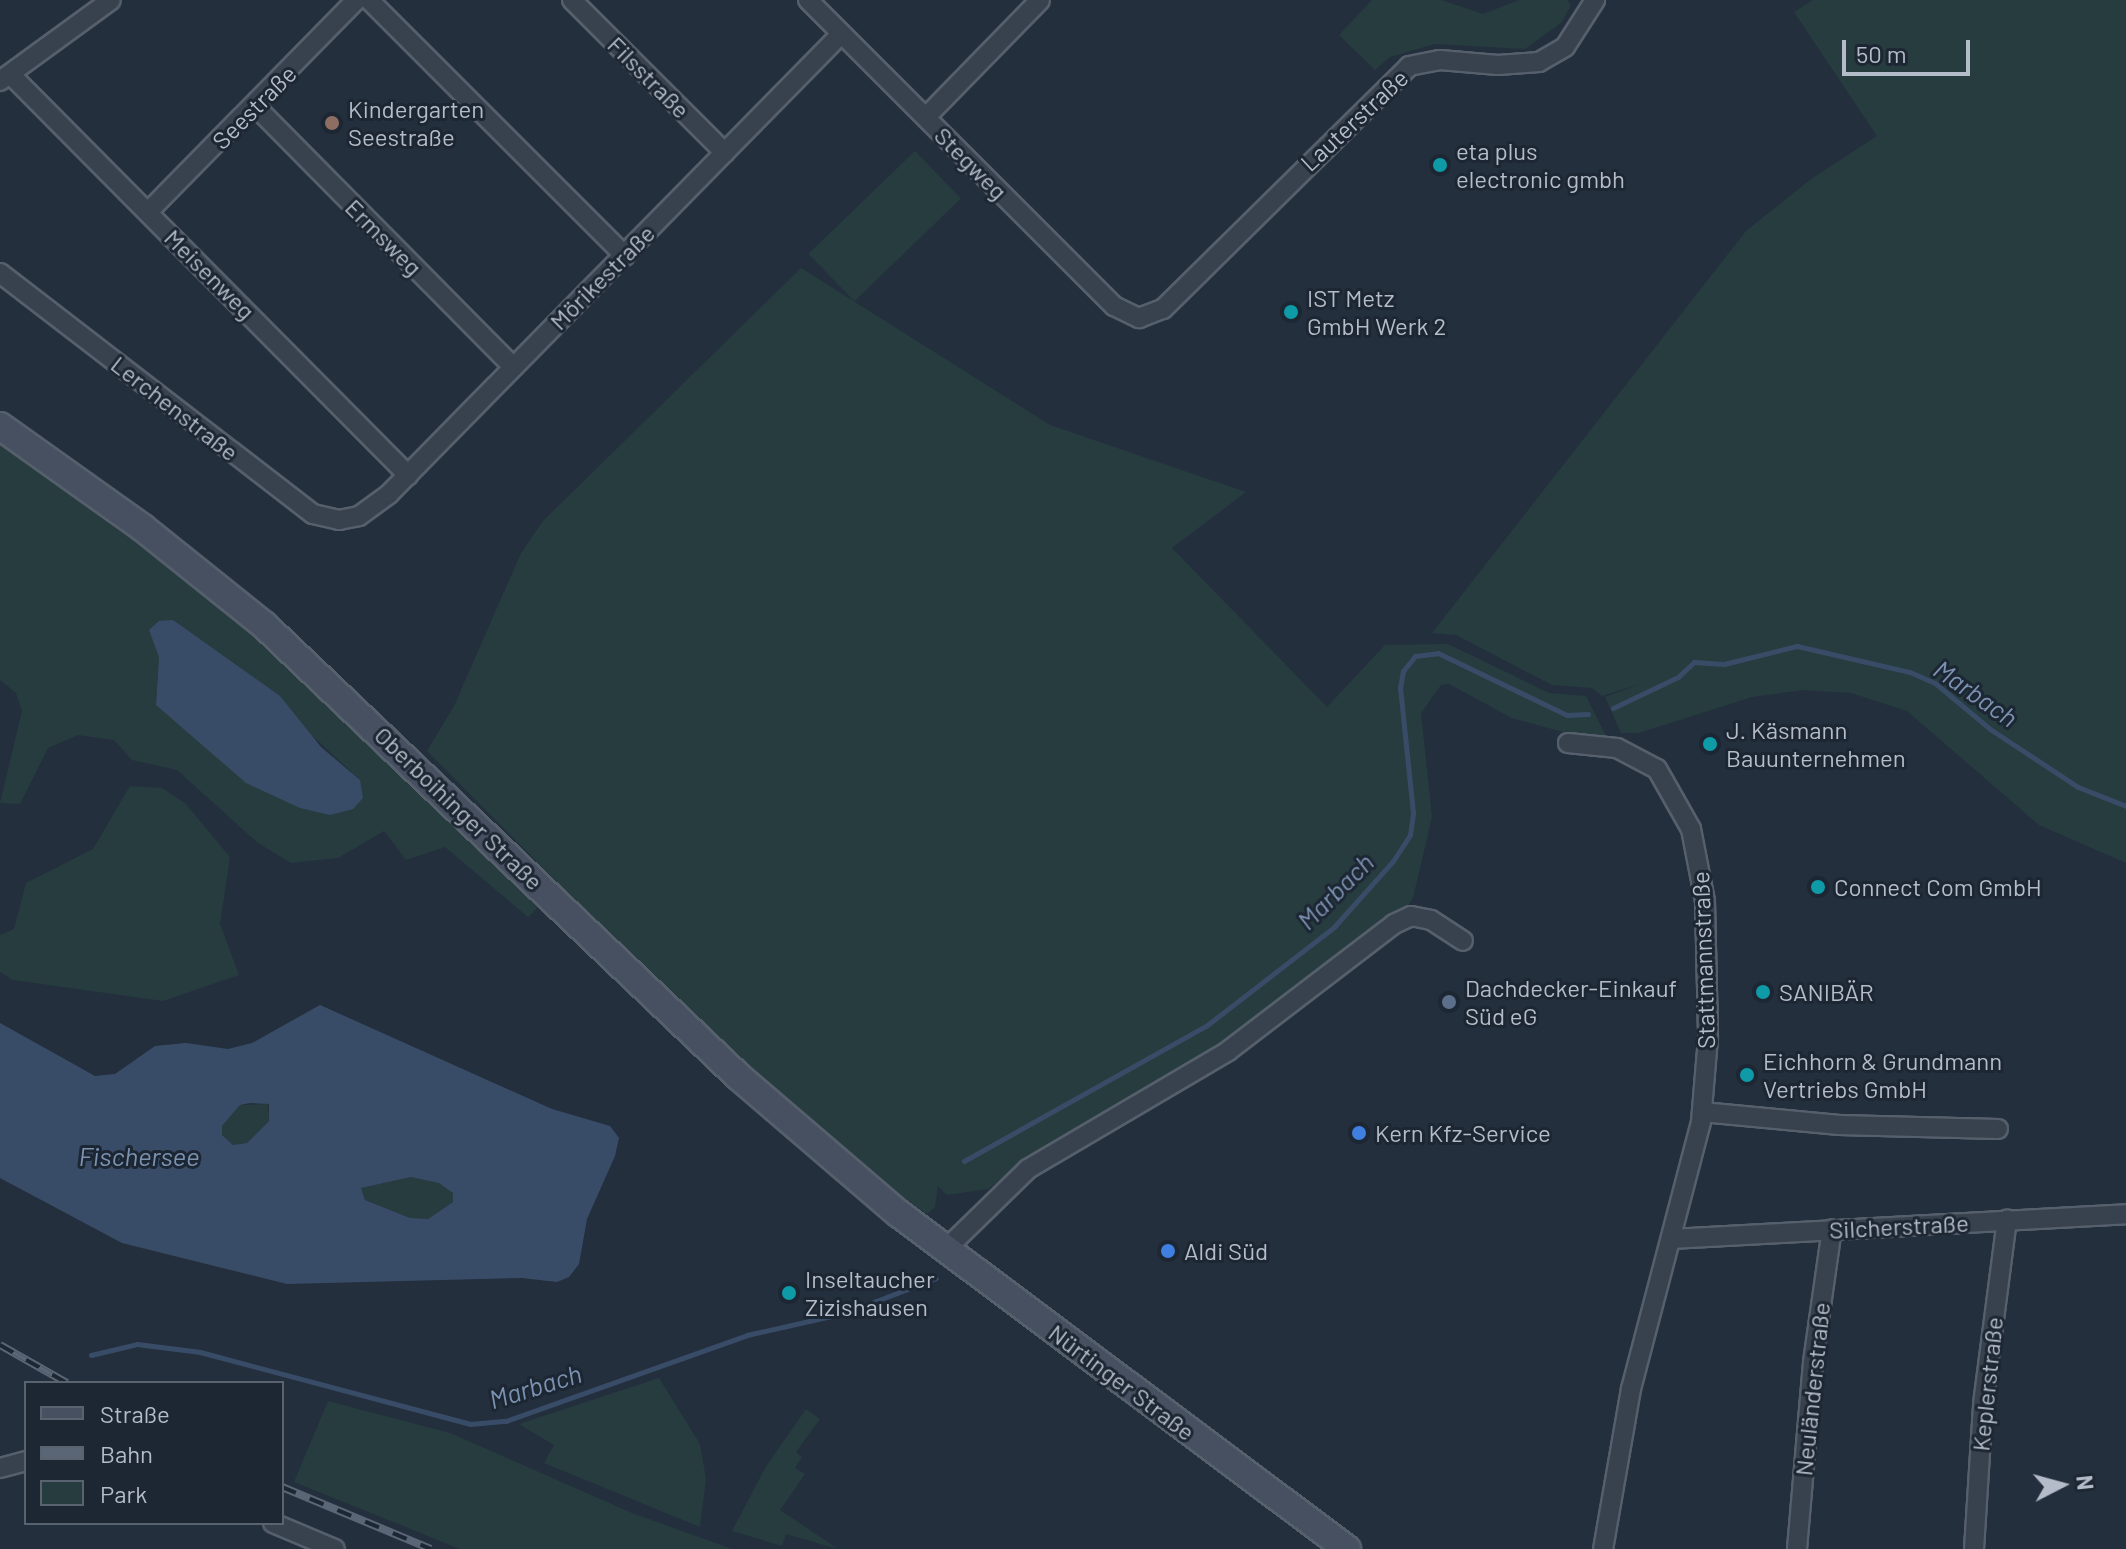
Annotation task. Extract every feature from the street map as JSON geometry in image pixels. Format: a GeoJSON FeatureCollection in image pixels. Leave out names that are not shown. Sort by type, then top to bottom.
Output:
{"type":"FeatureCollection","features":[{"type":"Feature","properties":{"kind":"main road","name":"Oberboihinger Straße"},"geometry":{"type":"LineString","coordinates":[[0,426],[143,528],[264,625],[738,1076],[898,1213]]}},
{"type":"Feature","properties":{"kind":"main road","name":"Nürtinger Straße"},"geometry":{"type":"LineString","coordinates":[[898,1213],[1347,1549]]}},
{"type":"Feature","properties":{"kind":"street"},"geometry":{"type":"LineString","coordinates":[[5,78],[111,0]]}},
{"type":"Feature","properties":{"kind":"street","name":"Seestraße"},"geometry":{"type":"LineString","coordinates":[[148,212],[256,107],[356,0]]}},
{"type":"Feature","properties":{"kind":"street"},"geometry":{"type":"LineString","coordinates":[[369,0],[625,256]]}},
{"type":"Feature","properties":{"kind":"street","name":"Filsstraße"},"geometry":{"type":"LineString","coordinates":[[572,0],[725,153]]}},
{"type":"Feature","properties":{"kind":"street","name":"Stegweg"},"geometry":{"type":"LineString","coordinates":[[808,0],[1114,306],[1139,318]]}},
{"type":"Feature","properties":{"kind":"street"},"geometry":{"type":"LineString","coordinates":[[926,117],[1040,0]]}},
{"type":"Feature","properties":{"kind":"street","name":"Lauterstraße"},"geometry":{"type":"LineString","coordinates":[[1139,318],[1163,309],[1409,66],[1440,60],[1498,65],[1539,62],[1565,47],[1595,0]]}},
{"type":"Feature","properties":{"kind":"street","name":"Mörikestraße"},"geometry":{"type":"LineString","coordinates":[[359,516],[408,475],[841,34]]}},
{"type":"Feature","properties":{"kind":"street","name":"Meisenweg"},"geometry":{"type":"LineString","coordinates":[[5,78],[148,212],[408,475]]}},
{"type":"Feature","properties":{"kind":"street","name":"Ermsweg"},"geometry":{"type":"LineString","coordinates":[[256,107],[513,367]]}},
{"type":"Feature","properties":{"kind":"street","name":"Lerchenstraße"},"geometry":{"type":"LineString","coordinates":[[0,273],[313,514],[339,520],[359,516]]}},
{"type":"Feature","properties":{"kind":"street","name":"Stattmannstraße"},"geometry":{"type":"LineString","coordinates":[[1568,743],[1617,748],[1657,769],[1672,787],[1691,829],[1700,863],[1706,926],[1702,1112],[1631,1389],[1603,1549]]}},
{"type":"Feature","properties":{"kind":"street"},"geometry":{"type":"LineString","coordinates":[[945,1250],[1028,1169],[1228,1051],[1394,924],[1411,916],[1431,920],[1463,941]]}},
{"type":"Feature","properties":{"kind":"street"},"geometry":{"type":"LineString","coordinates":[[1702,1112],[1839,1125],[1998,1129]]}},
{"type":"Feature","properties":{"kind":"street","name":"Silcherstraße"},"geometry":{"type":"LineString","coordinates":[[1671,1239],[2126,1214]]}},
{"type":"Feature","properties":{"kind":"street","name":"Keplerstraße"},"geometry":{"type":"LineString","coordinates":[[1974,1549],[1983,1404],[2007,1220]]}},
{"type":"Feature","properties":{"kind":"street","name":"Neuländerstraße"},"geometry":{"type":"LineString","coordinates":[[1797,1549],[1813,1362],[1832,1229]]}},
{"type":"Feature","properties":{"kind":"street"},"geometry":{"type":"LineString","coordinates":[[0,1468],[24,1462]]}},
{"type":"Feature","properties":{"kind":"street"},"geometry":{"type":"LineString","coordinates":[[278,1525],[335,1549]]}},
{"type":"Feature","properties":{"kind":"green space"},"geometry":{"type":"Polygon","coordinates":[[[1372,0],[1441,0],[1483,14],[1519,0],[1567,0],[1571,5],[1562,22],[1525,49],[1435,44],[1390,57],[1375,70],[1339,35],[1372,0]]]}},
{"type":"Feature","properties":{"kind":"green space"},"geometry":{"type":"Polygon","coordinates":[[[1813,0],[2126,0],[2126,863],[2039,825],[1907,711],[1851,693],[1803,690],[1752,697],[1639,733],[1621,733],[1605,697],[1643,683],[1602,696],[1592,688],[1552,685],[1456,635],[1432,633],[1746,231],[1811,179],[1877,136],[1794,12],[1813,0]]]}},
{"type":"Feature","properties":{"kind":"green space"},"geometry":{"type":"Polygon","coordinates":[[[915,151],[961,198],[854,301],[809,254],[915,151]]]}},
{"type":"Feature","properties":{"kind":"green space"},"geometry":{"type":"Polygon","coordinates":[[[801,268],[1050,425],[1246,492],[1172,548],[1327,707],[1385,645],[1448,644],[1549,693],[1586,696],[1606,736],[1577,736],[1512,718],[1449,684],[1441,685],[1421,713],[1432,817],[1413,898],[1402,914],[1224,1049],[1040,1153],[988,1189],[947,1195],[938,1186],[935,1207],[927,1214],[854,1162],[720,1046],[427,751],[454,706],[521,553],[543,521],[801,268]]]}},
{"type":"Feature","properties":{"kind":"green space"},"geometry":{"type":"Polygon","coordinates":[[[0,439],[213,596],[375,741],[541,904],[528,917],[445,847],[406,860],[384,831],[338,858],[291,863],[258,843],[177,770],[132,760],[114,740],[78,735],[48,748],[20,804],[0,803],[22,711],[16,693],[0,680],[0,439]],[[173,620],[159,657],[156,705],[360,780],[317,740],[173,620]]]}},
{"type":"Feature","properties":{"kind":"green space"},"geometry":{"type":"Polygon","coordinates":[[[130,786],[162,788],[185,803],[230,857],[220,924],[239,975],[163,1001],[13,980],[0,972],[0,935],[14,929],[26,883],[93,849],[130,786]]]}},
{"type":"Feature","properties":{"kind":"green space"},"geometry":{"type":"Polygon","coordinates":[[[268,1104],[269,1121],[247,1143],[233,1145],[222,1135],[222,1126],[240,1105],[268,1104]]]}},
{"type":"Feature","properties":{"kind":"green space"},"geometry":{"type":"Polygon","coordinates":[[[411,1177],[439,1182],[453,1193],[453,1202],[428,1219],[410,1218],[365,1200],[361,1188],[411,1177]]]}},
{"type":"Feature","properties":{"kind":"green space"},"geometry":{"type":"Polygon","coordinates":[[[659,1378],[700,1444],[706,1479],[700,1527],[544,1463],[554,1445],[519,1424],[659,1378]]]}},
{"type":"Feature","properties":{"kind":"green space"},"geometry":{"type":"Polygon","coordinates":[[[328,1401],[450,1433],[632,1513],[732,1549],[460,1549],[294,1482],[328,1401]]]}},
{"type":"Feature","properties":{"kind":"green space"},"geometry":{"type":"Polygon","coordinates":[[[806,1409],[820,1419],[796,1452],[802,1457],[795,1468],[805,1474],[780,1510],[838,1549],[786,1534],[782,1546],[732,1531],[765,1468],[806,1409]]]}},
{"type":"Feature","properties":{"kind":"water"},"geometry":{"type":"Polygon","coordinates":[[[173,620],[280,696],[321,747],[360,780],[363,798],[353,809],[330,815],[300,808],[246,783],[156,705],[159,657],[149,630],[159,621],[173,620]]]}},
{"type":"Feature","properties":{"kind":"water","name":"Fischersee"},"geometry":{"type":"Polygon","coordinates":[[[320,1005],[552,1109],[610,1126],[619,1138],[615,1156],[587,1219],[579,1264],[569,1277],[557,1282],[522,1278],[287,1284],[122,1243],[0,1178],[0,1023],[95,1076],[115,1074],[155,1046],[186,1043],[228,1049],[252,1043],[320,1005]],[[269,1104],[240,1105],[222,1126],[222,1135],[233,1145],[247,1143],[269,1121],[269,1104]],[[411,1177],[361,1188],[365,1200],[410,1218],[428,1219],[453,1202],[453,1193],[439,1183],[411,1177]]]}},
{"type":"Feature","properties":{"kind":"waterway","name":"Marbach"},"geometry":{"type":"LineString","coordinates":[[1613,708],[1678,677],[1694,662],[1724,664],[1797,646],[1910,672],[1935,683],[1990,729],[2078,787],[2126,806]]}},
{"type":"Feature","properties":{"kind":"waterway","name":"Marbach"},"geometry":{"type":"LineString","coordinates":[[964,1161],[1206,1026],[1334,927],[1393,861],[1410,835],[1413,813],[1400,688],[1403,671],[1415,656],[1438,653],[1567,715],[1588,714]]}},
{"type":"Feature","properties":{"kind":"waterway","name":"Marbach"},"geometry":{"type":"LineString","coordinates":[[91,1355],[137,1344],[200,1352],[470,1424],[506,1421],[747,1335],[845,1313],[936,1278]]}},
{"type":"Feature","properties":{"kind":"railway"},"geometry":{"type":"LineString","coordinates":[[0,1345],[63,1381]]}},
{"type":"Feature","properties":{"kind":"railway"},"geometry":{"type":"LineString","coordinates":[[284,1488],[431,1549]]}},
{"type":"Feature","properties":{"kind":"place","name":"Kindergarten Seestraße"},"geometry":{"type":"Point","coordinates":[332,123]}},
{"type":"Feature","properties":{"kind":"place","name":"eta plus electronic gmbh"},"geometry":{"type":"Point","coordinates":[1440,165]}},
{"type":"Feature","properties":{"kind":"place","name":"IST Metz GmbH Werk 2"},"geometry":{"type":"Point","coordinates":[1291,312]}},
{"type":"Feature","properties":{"kind":"place","name":"J. Käsmann Bauunternehmen"},"geometry":{"type":"Point","coordinates":[1710,744]}},
{"type":"Feature","properties":{"kind":"place","name":"Connect Com GmbH"},"geometry":{"type":"Point","coordinates":[1818,887]}},
{"type":"Feature","properties":{"kind":"place","name":"SANIBÄR"},"geometry":{"type":"Point","coordinates":[1763,992]}},
{"type":"Feature","properties":{"kind":"place","name":"Dachdecker-Einkauf Süd eG"},"geometry":{"type":"Point","coordinates":[1449,1002]}},
{"type":"Feature","properties":{"kind":"place","name":"Eichhorn & Grundmann Vertriebs GmbH"},"geometry":{"type":"Point","coordinates":[1747,1075]}},
{"type":"Feature","properties":{"kind":"place","name":"Kern Kfz-Service"},"geometry":{"type":"Point","coordinates":[1359,1133]}},
{"type":"Feature","properties":{"kind":"place","name":"Aldi Süd"},"geometry":{"type":"Point","coordinates":[1168,1251]}},
{"type":"Feature","properties":{"kind":"place","name":"Inseltaucher Zizishausen"},"geometry":{"type":"Point","coordinates":[789,1293]}}]}
